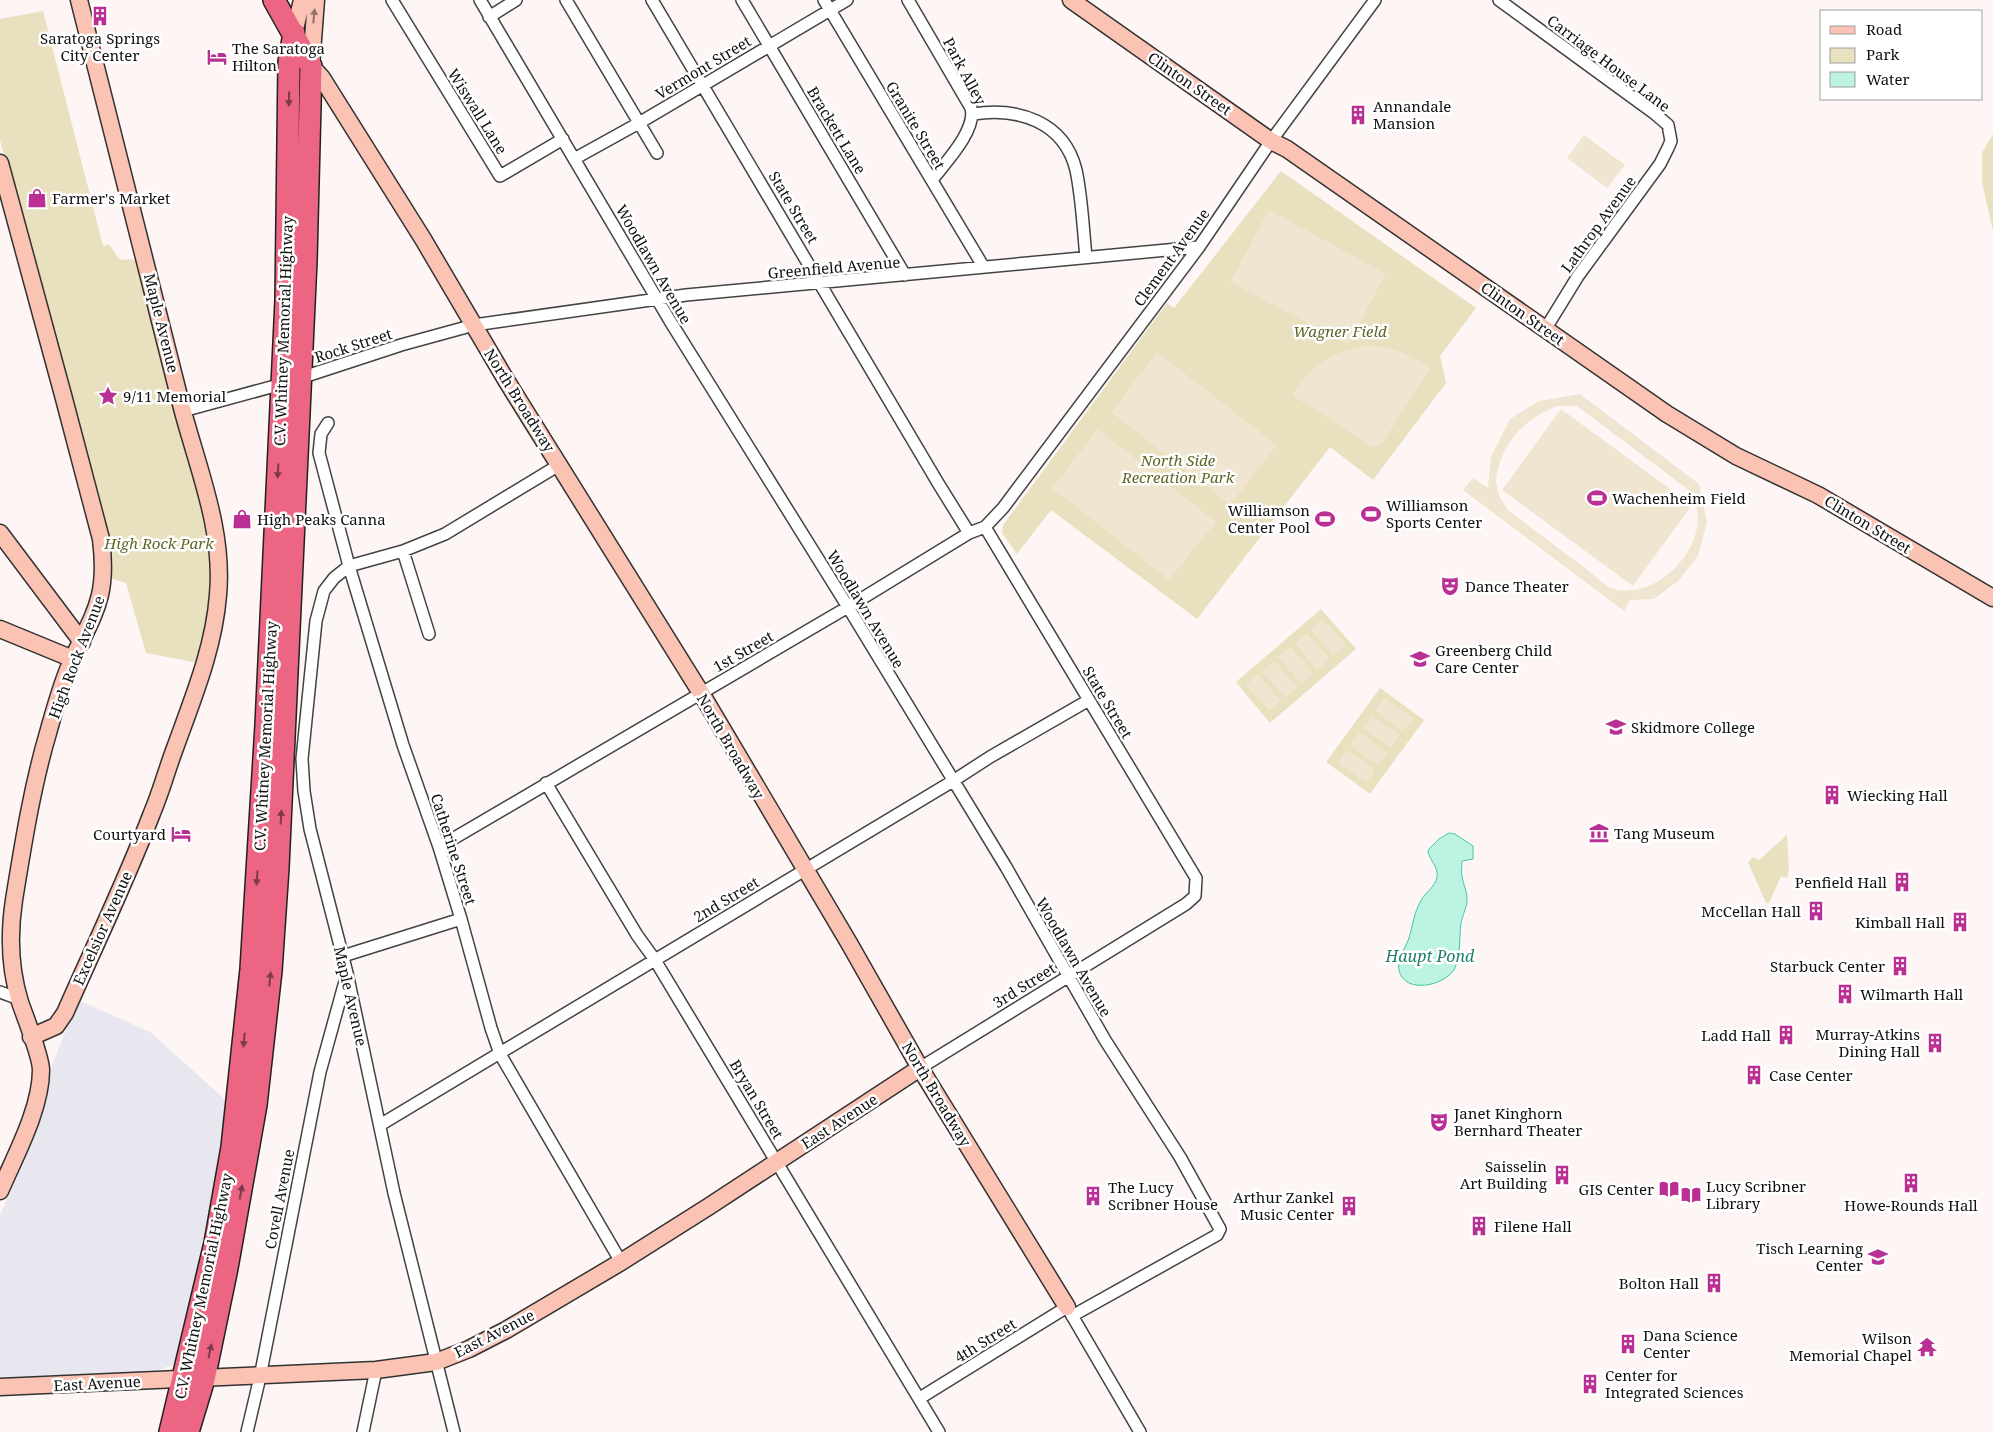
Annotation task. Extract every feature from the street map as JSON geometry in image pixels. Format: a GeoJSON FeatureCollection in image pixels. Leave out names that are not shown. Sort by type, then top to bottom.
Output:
{"type":"FeatureCollection","features":[{"type":"Feature","properties":{"kind":"highway"},"geometry":{"type":"LineString","coordinates":[[274,0],[311,66]]}},
{"type":"Feature","properties":{"kind":"highway","name":"C.V. Whitney Memorial Highway"},"geometry":{"type":"LineString","coordinates":[[292,381],[286,300],[289,62],[294,33]]}},
{"type":"Feature","properties":{"kind":"highway","name":"C.V. Whitney Memorial Highway"},"geometry":{"type":"LineString","coordinates":[[188,1432],[194,1379],[232,1146],[251,969],[266,725],[292,381],[311,66]]}},
{"type":"Feature","properties":{"kind":"highway","name":"C.V. Whitney Memorial Highway"},"geometry":{"type":"LineString","coordinates":[[170,1432],[194,1379]]}},
{"type":"Feature","properties":{"kind":"street","name":"Maple Avenue"},"geometry":{"type":"LineString","coordinates":[[79,0],[131,197],[183,411],[201,471],[215,528],[219,563],[217,607],[209,649]]}},
{"type":"Feature","properties":{"kind":"street"},"geometry":{"type":"LineString","coordinates":[[294,33],[302,0]]}},
{"type":"Feature","properties":{"kind":"street"},"geometry":{"type":"LineString","coordinates":[[311,66],[316,0]]}},
{"type":"Feature","properties":{"kind":"street","name":"Wiswall Lane"},"geometry":{"type":"LineString","coordinates":[[392,0],[500,176],[563,139]]}},
{"type":"Feature","properties":{"kind":"street","name":"Woodlawn Avenue"},"geometry":{"type":"LineString","coordinates":[[480,0],[670,321],[848,607],[1006,867],[1105,1040],[1180,1157],[1220,1229],[1217,1235]]}},
{"type":"Feature","properties":{"kind":"street"},"geometry":{"type":"LineString","coordinates":[[489,17],[516,0]]}},
{"type":"Feature","properties":{"kind":"street"},"geometry":{"type":"LineString","coordinates":[[566,0],[657,153]]}},
{"type":"Feature","properties":{"kind":"street","name":"State Street"},"geometry":{"type":"LineString","coordinates":[[652,0],[969,533]]}},
{"type":"Feature","properties":{"kind":"street","name":"Brackett Lane"},"geometry":{"type":"LineString","coordinates":[[742,0],[905,275]]}},
{"type":"Feature","properties":{"kind":"street","name":"Vermont Street"},"geometry":{"type":"LineString","coordinates":[[574,158],[769,46],[827,5],[847,0]]}},
{"type":"Feature","properties":{"kind":"street","name":"Park Alley"},"geometry":{"type":"LineString","coordinates":[[908,0],[973,114],[972,122],[958,146],[932,180]]}},
{"type":"Feature","properties":{"kind":"street","name":"Clinton Street"},"geometry":{"type":"LineString","coordinates":[[1071,0],[1271,141],[1287,149],[1546,328],[1609,376],[1667,414],[1736,456],[1818,495],[1993,598]]}},
{"type":"Feature","properties":{"kind":"street","name":"Clement Avenue"},"geometry":{"type":"LineString","coordinates":[[985,527],[1003,508],[1199,247],[1271,141],[1374,0]]}},
{"type":"Feature","properties":{"kind":"street","name":"Carriage House Lane"},"geometry":{"type":"LineString","coordinates":[[1499,0],[1654,113],[1668,125],[1670,137]]}},
{"type":"Feature","properties":{"kind":"street","name":"Granite Street"},"geometry":{"type":"LineString","coordinates":[[827,5],[983,266]]}},
{"type":"Feature","properties":{"kind":"street","name":"North Broadway"},"geometry":{"type":"LineString","coordinates":[[311,66],[322,78],[423,239],[559,465],[701,693],[804,870],[849,943],[920,1068],[1070,1312],[1140,1432]]}},
{"type":"Feature","properties":{"kind":"street"},"geometry":{"type":"LineString","coordinates":[[973,114],[990,111],[1010,112],[1032,118],[1050,130],[1067,147],[1076,169],[1086,257]]}},
{"type":"Feature","properties":{"kind":"street","name":"Lathrop Avenue"},"geometry":{"type":"LineString","coordinates":[[1546,328],[1578,276],[1660,164],[1671,141],[1670,137]]}},
{"type":"Feature","properties":{"kind":"street","name":"High Rock Avenue"},"geometry":{"type":"LineString","coordinates":[[0,163],[63,395],[103,557],[101,598],[94,619],[73,659],[47,736],[31,806],[14,902],[11,930],[13,966],[19,999],[31,1037]]}},
{"type":"Feature","properties":{"kind":"street","name":"Greenfield Avenue"},"geometry":{"type":"LineString","coordinates":[[474,325],[658,299],[983,266],[1199,247]]}},
{"type":"Feature","properties":{"kind":"street","name":"Rock Street"},"geometry":{"type":"LineString","coordinates":[[183,411],[292,381],[411,342],[474,325]]}},
{"type":"Feature","properties":{"kind":"street","name":"Catherine Street"},"geometry":{"type":"LineString","coordinates":[[328,423],[321,434],[319,453],[349,566],[403,745],[462,919],[490,1028],[500,1054],[621,1262]]}},
{"type":"Feature","properties":{"kind":"street"},"geometry":{"type":"LineString","coordinates":[[349,566],[403,551],[445,534],[559,465]]}},
{"type":"Feature","properties":{"kind":"street","name":"State Street"},"geometry":{"type":"LineString","coordinates":[[985,527],[1196,878],[1195,896]]}},
{"type":"Feature","properties":{"kind":"street","name":"1st Street"},"geometry":{"type":"LineString","coordinates":[[439,847],[848,607],[969,533],[985,527]]}},
{"type":"Feature","properties":{"kind":"street"},"geometry":{"type":"LineString","coordinates":[[0,533],[82,642]]}},
{"type":"Feature","properties":{"kind":"street"},"geometry":{"type":"LineString","coordinates":[[403,551],[429,634]]}},
{"type":"Feature","properties":{"kind":"street","name":"Maple Avenue"},"geometry":{"type":"LineString","coordinates":[[349,566],[334,578],[324,591],[319,605],[302,759],[304,791],[310,829],[347,973],[394,1193],[454,1432]]}},
{"type":"Feature","properties":{"kind":"street"},"geometry":{"type":"LineString","coordinates":[[0,629],[73,659]]}},
{"type":"Feature","properties":{"kind":"street","name":"Excelsior Avenue"},"geometry":{"type":"LineString","coordinates":[[31,1037],[56,1026],[65,1013],[153,812],[209,649]]}},
{"type":"Feature","properties":{"kind":"street","name":"2nd Street"},"geometry":{"type":"LineString","coordinates":[[380,1125],[954,781],[990,756],[1089,700]]}},
{"type":"Feature","properties":{"kind":"street","name":"Bryan Street"},"geometry":{"type":"LineString","coordinates":[[546,783],[637,936],[655,960],[777,1161],[939,1432]]}},
{"type":"Feature","properties":{"kind":"street","name":"3rd Street"},"geometry":{"type":"LineString","coordinates":[[920,1068],[1186,904],[1195,896]]}},
{"type":"Feature","properties":{"kind":"street"},"geometry":{"type":"LineString","coordinates":[[343,956],[462,919]]}},
{"type":"Feature","properties":{"kind":"street","name":"Covell Avenue"},"geometry":{"type":"LineString","coordinates":[[247,1432],[260,1377],[320,1072],[347,973]]}},
{"type":"Feature","properties":{"kind":"street"},"geometry":{"type":"LineString","coordinates":[[0,992],[19,999]]}},
{"type":"Feature","properties":{"kind":"street"},"geometry":{"type":"LineString","coordinates":[[0,1191],[32,1114],[39,1089],[41,1068],[31,1037]]}},
{"type":"Feature","properties":{"kind":"street","name":"East Avenue"},"geometry":{"type":"LineString","coordinates":[[0,1387],[260,1377],[376,1370],[436,1362],[469,1349],[506,1330],[621,1262],[920,1068]]}},
{"type":"Feature","properties":{"kind":"street","name":"4th Street"},"geometry":{"type":"LineString","coordinates":[[920,1398],[1070,1312],[1217,1235]]}},
{"type":"Feature","properties":{"kind":"street"},"geometry":{"type":"LineString","coordinates":[[363,1432],[376,1370]]}},
{"type":"Feature","properties":{"kind":"shaded area"},"geometry":{"type":"Polygon","coordinates":[[[78,1000],[150,1032],[231,1105],[212,1226],[183,1352],[175,1364],[159,1370],[0,1380],[0,1215],[26,1158],[53,1063],[78,1000]]]}},
{"type":"Feature","properties":{"kind":"green space","name":"High Rock Park"},"geometry":{"type":"Polygon","coordinates":[[[43,11],[103,246],[109,244],[121,260],[131,259],[136,261],[167,385],[206,516],[211,577],[207,620],[198,663],[146,653],[126,583],[110,578],[111,558],[109,539],[0,140],[0,19],[43,11]]]}},
{"type":"Feature","properties":{"kind":"green space"},"geometry":{"type":"Polygon","coordinates":[[[1993,134],[1993,231],[1982,183],[1982,153],[1993,134]]]}},
{"type":"Feature","properties":{"kind":"green space"},"geometry":{"type":"Polygon","coordinates":[[[1584,135],[1625,165],[1607,188],[1567,158],[1584,135]]]}},
{"type":"Feature","properties":{"kind":"green space"},"geometry":{"type":"Polygon","coordinates":[[[1281,171],[1476,308],[1440,356],[1446,383],[1373,480],[1330,447],[1197,619],[1051,510],[1017,554],[1002,533],[1003,525],[1167,303],[1174,308],[1281,171]]]}},
{"type":"Feature","properties":{"kind":"green space","name":"Wagner Field"},"geometry":{"type":"Polygon","coordinates":[[[1269,210],[1386,274],[1348,344],[1230,282],[1269,210]]]}},
{"type":"Feature","properties":{"kind":"green space"},"geometry":{"type":"Polygon","coordinates":[[[1366,345],[1385,347],[1400,352],[1431,368],[1381,445],[1372,447],[1292,395],[1315,367],[1323,361],[1342,352],[1366,345]]]}},
{"type":"Feature","properties":{"kind":"green space"},"geometry":{"type":"Polygon","coordinates":[[[1157,352],[1277,445],[1230,505],[1111,412],[1157,352]]]}},
{"type":"Feature","properties":{"kind":"green space"},"geometry":{"type":"Polygon","coordinates":[[[1580,394],[1699,484],[1707,522],[1698,556],[1678,581],[1654,599],[1630,600],[1624,611],[1463,490],[1473,478],[1488,488],[1491,457],[1510,419],[1539,401],[1580,394]],[[1557,406],[1547,410],[1521,428],[1508,445],[1498,468],[1496,482],[1499,494],[1509,511],[1601,582],[1614,589],[1633,590],[1652,584],[1669,574],[1683,559],[1693,541],[1698,523],[1696,505],[1686,488],[1577,406],[1557,406]]]}},
{"type":"Feature","properties":{"kind":"green space","name":"Wachenheim Field"},"geometry":{"type":"Polygon","coordinates":[[[1561,409],[1692,505],[1633,586],[1502,490],[1561,409]]]}},
{"type":"Feature","properties":{"kind":"green space"},"geometry":{"type":"Polygon","coordinates":[[[1098,429],[1216,522],[1169,580],[1052,488],[1098,429]]]}},
{"type":"Feature","properties":{"kind":"green space"},"geometry":{"type":"Polygon","coordinates":[[[1321,609],[1356,649],[1270,723],[1236,682],[1321,609]]]}},
{"type":"Feature","properties":{"kind":"green space"},"geometry":{"type":"Polygon","coordinates":[[[1323,619],[1346,645],[1333,656],[1311,629],[1323,619]]]}},
{"type":"Feature","properties":{"kind":"green space"},"geometry":{"type":"Polygon","coordinates":[[[1307,633],[1330,659],[1317,670],[1295,643],[1307,633]]]}},
{"type":"Feature","properties":{"kind":"green space"},"geometry":{"type":"Polygon","coordinates":[[[1291,647],[1313,673],[1301,684],[1278,657],[1291,647]]]}},
{"type":"Feature","properties":{"kind":"green space"},"geometry":{"type":"Polygon","coordinates":[[[1275,661],[1297,687],[1285,698],[1262,671],[1275,661]]]}},
{"type":"Feature","properties":{"kind":"green space"},"geometry":{"type":"Polygon","coordinates":[[[1258,674],[1281,701],[1269,711],[1246,685],[1258,674]]]}},
{"type":"Feature","properties":{"kind":"green space"},"geometry":{"type":"Polygon","coordinates":[[[1380,688],[1424,720],[1370,794],[1326,762],[1380,688]]]}},
{"type":"Feature","properties":{"kind":"green space"},"geometry":{"type":"Polygon","coordinates":[[[1384,698],[1413,718],[1403,731],[1375,711],[1384,698]]]}},
{"type":"Feature","properties":{"kind":"green space"},"geometry":{"type":"Polygon","coordinates":[[[1372,715],[1400,735],[1391,748],[1363,728],[1372,715]]]}},
{"type":"Feature","properties":{"kind":"green space"},"geometry":{"type":"Polygon","coordinates":[[[1360,732],[1388,753],[1378,766],[1350,745],[1360,732]]]}},
{"type":"Feature","properties":{"kind":"green space"},"geometry":{"type":"Polygon","coordinates":[[[1347,750],[1375,770],[1366,783],[1338,763],[1347,750]]]}},
{"type":"Feature","properties":{"kind":"green space"},"geometry":{"type":"Polygon","coordinates":[[[1787,835],[1789,871],[1787,878],[1781,876],[1769,903],[1766,903],[1748,862],[1753,857],[1759,860],[1787,835]]]}},
{"type":"Feature","properties":{"kind":"water","name":"Haupt Pond"},"geometry":{"type":"Polygon","coordinates":[[[1449,833],[1455,834],[1473,846],[1473,859],[1462,861],[1462,874],[1467,902],[1461,923],[1458,957],[1455,968],[1443,979],[1435,983],[1417,985],[1409,983],[1402,978],[1399,962],[1409,938],[1417,908],[1435,884],[1437,877],[1428,850],[1439,839],[1449,833]]]}},
{"type":"Feature","properties":{"kind":"place","name":"Saratoga Springs City Center"},"geometry":{"type":"Point","coordinates":[100,16]}},
{"type":"Feature","properties":{"kind":"place","name":"The Saratoga Hilton"},"geometry":{"type":"Point","coordinates":[217,57]}},
{"type":"Feature","properties":{"kind":"place","name":"Annandale Mansion"},"geometry":{"type":"Point","coordinates":[1358,115]}},
{"type":"Feature","properties":{"kind":"place","name":"Farmer's Market"},"geometry":{"type":"Point","coordinates":[37,198]}},
{"type":"Feature","properties":{"kind":"place","name":"9/11 Memorial"},"geometry":{"type":"Point","coordinates":[108,396]}},
{"type":"Feature","properties":{"kind":"place","name":"Wachenheim Field"},"geometry":{"type":"Point","coordinates":[1597,498]}},
{"type":"Feature","properties":{"kind":"place","name":"Williamson Sports Center"},"geometry":{"type":"Point","coordinates":[1371,514]}},
{"type":"Feature","properties":{"kind":"place","name":"High Peaks Canna"},"geometry":{"type":"Point","coordinates":[242,519]}},
{"type":"Feature","properties":{"kind":"place","name":"Williamson Center Pool"},"geometry":{"type":"Point","coordinates":[1325,519]}},
{"type":"Feature","properties":{"kind":"place","name":"Dance Theater"},"geometry":{"type":"Point","coordinates":[1450,586]}},
{"type":"Feature","properties":{"kind":"place","name":"Greenberg Child Care Center"},"geometry":{"type":"Point","coordinates":[1420,659]}},
{"type":"Feature","properties":{"kind":"place","name":"Skidmore College"},"geometry":{"type":"Point","coordinates":[1616,727]}},
{"type":"Feature","properties":{"kind":"place","name":"Wiecking Hall"},"geometry":{"type":"Point","coordinates":[1832,795]}},
{"type":"Feature","properties":{"kind":"place","name":"Tang Museum"},"geometry":{"type":"Point","coordinates":[1599,833]}},
{"type":"Feature","properties":{"kind":"place","name":"Courtyard"},"geometry":{"type":"Point","coordinates":[181,834]}},
{"type":"Feature","properties":{"kind":"place","name":"Penfield Hall"},"geometry":{"type":"Point","coordinates":[1902,882]}},
{"type":"Feature","properties":{"kind":"place","name":"McCellan Hall"},"geometry":{"type":"Point","coordinates":[1816,911]}},
{"type":"Feature","properties":{"kind":"place","name":"Kimball Hall"},"geometry":{"type":"Point","coordinates":[1960,922]}},
{"type":"Feature","properties":{"kind":"place","name":"Starbuck Center"},"geometry":{"type":"Point","coordinates":[1900,966]}},
{"type":"Feature","properties":{"kind":"place","name":"Wilmarth Hall"},"geometry":{"type":"Point","coordinates":[1845,994]}},
{"type":"Feature","properties":{"kind":"place","name":"Ladd Hall"},"geometry":{"type":"Point","coordinates":[1786,1035]}},
{"type":"Feature","properties":{"kind":"place","name":"Murray-Atkins Dining Hall"},"geometry":{"type":"Point","coordinates":[1935,1043]}},
{"type":"Feature","properties":{"kind":"place","name":"Case Center"},"geometry":{"type":"Point","coordinates":[1754,1075]}},
{"type":"Feature","properties":{"kind":"place","name":"Janet Kinghorn Bernhard Theater"},"geometry":{"type":"Point","coordinates":[1439,1122]}},
{"type":"Feature","properties":{"kind":"place","name":"Saisselin Art Building"},"geometry":{"type":"Point","coordinates":[1562,1175]}},
{"type":"Feature","properties":{"kind":"place","name":"Howe-Rounds Hall"},"geometry":{"type":"Point","coordinates":[1911,1183]}},
{"type":"Feature","properties":{"kind":"place","name":"GIS Center"},"geometry":{"type":"Point","coordinates":[1669,1189]}},
{"type":"Feature","properties":{"kind":"place","name":"Lucy Scribner Library"},"geometry":{"type":"Point","coordinates":[1691,1195]}},
{"type":"Feature","properties":{"kind":"place","name":"The Lucy Scribner House"},"geometry":{"type":"Point","coordinates":[1093,1196]}},
{"type":"Feature","properties":{"kind":"place","name":"Arthur Zankel Music Center"},"geometry":{"type":"Point","coordinates":[1349,1206]}},
{"type":"Feature","properties":{"kind":"place","name":"Filene Hall"},"geometry":{"type":"Point","coordinates":[1479,1226]}},
{"type":"Feature","properties":{"kind":"place","name":"Tisch Learning Center"},"geometry":{"type":"Point","coordinates":[1878,1257]}},
{"type":"Feature","properties":{"kind":"place","name":"Bolton Hall"},"geometry":{"type":"Point","coordinates":[1714,1283]}},
{"type":"Feature","properties":{"kind":"place","name":"Dana Science Center"},"geometry":{"type":"Point","coordinates":[1628,1344]}},
{"type":"Feature","properties":{"kind":"place","name":"Wilson Memorial Chapel"},"geometry":{"type":"Point","coordinates":[1927,1347]}},
{"type":"Feature","properties":{"kind":"place","name":"Center for Integrated Sciences"},"geometry":{"type":"Point","coordinates":[1590,1384]}},
{"type":"Feature","properties":{"kind":"park label","name":"North Side Recreation Park"},"geometry":{"type":"Point","coordinates":[1178,468]}}]}
